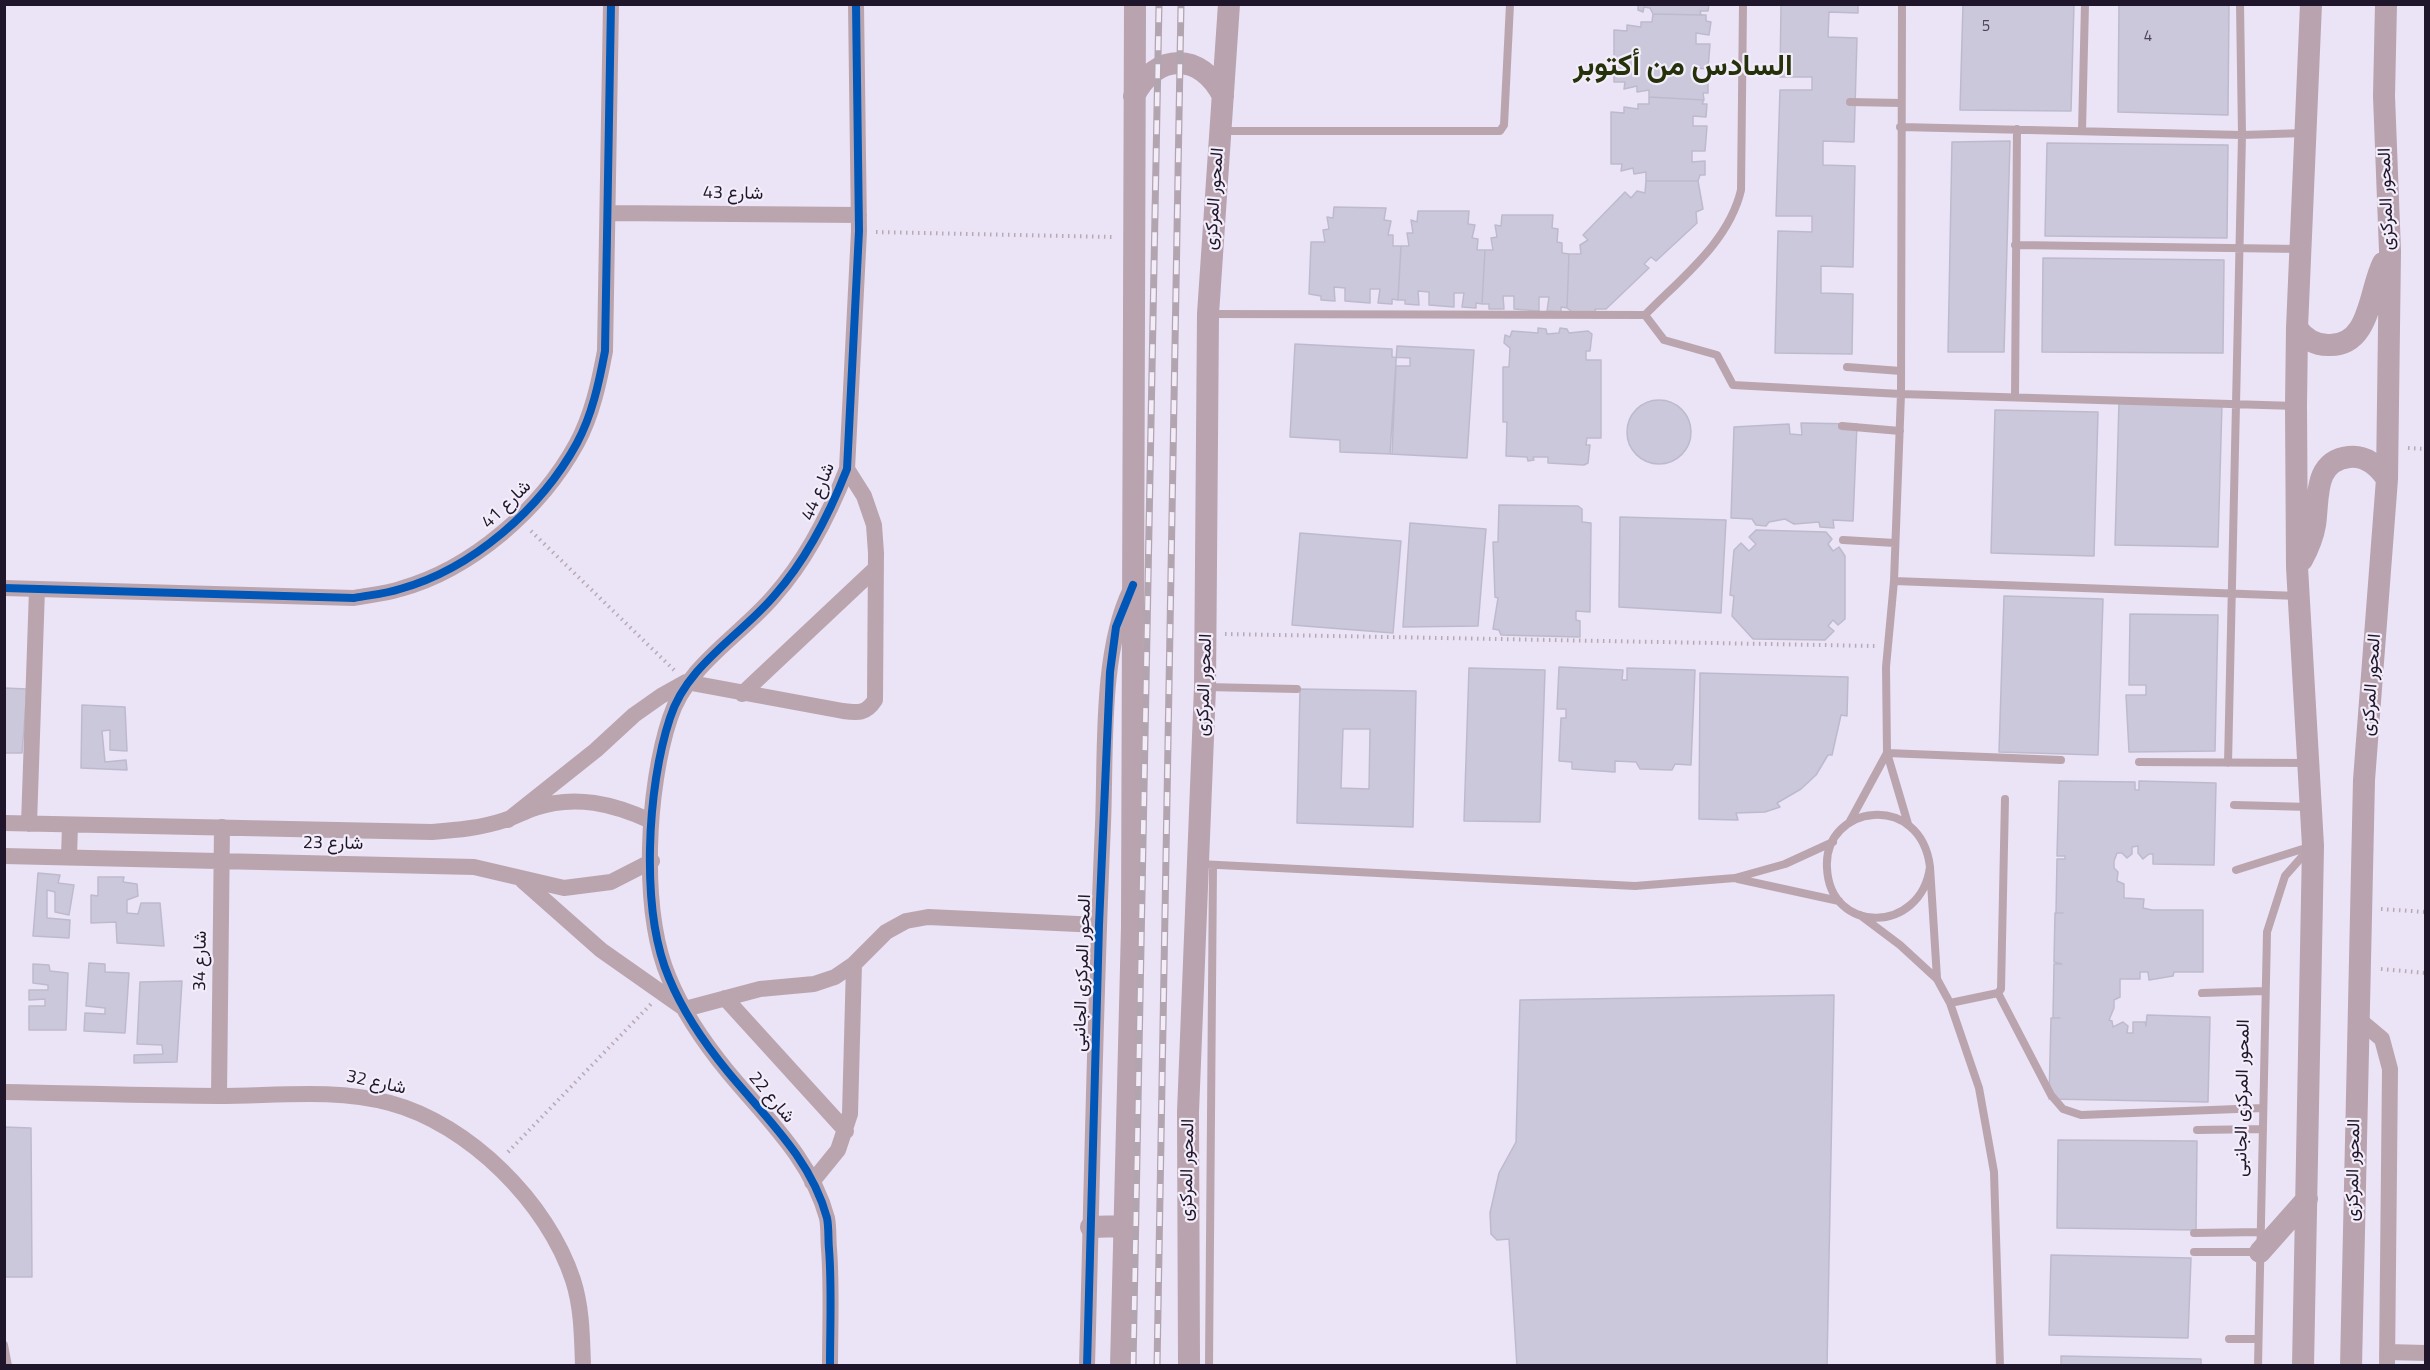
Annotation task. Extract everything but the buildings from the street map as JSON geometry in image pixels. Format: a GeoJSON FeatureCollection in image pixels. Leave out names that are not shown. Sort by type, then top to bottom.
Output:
{"type":"FeatureCollection","features":[{"type":"Feature","properties":{"kind":"main road"},"geometry":{"type":"LineString","coordinates":[[1121,1365],[1132,927],[1135,4]]}},
{"type":"Feature","properties":{"kind":"main road","name":"المحور المركزى"},"geometry":{"type":"LineString","coordinates":[[1189,1365],[1187,1166],[1205,865],[1208,314],[1229,4]]}},
{"type":"Feature","properties":{"kind":"main road"},"geometry":{"type":"LineString","coordinates":[[2303,1365],[2313,846],[2297,567],[2296,328],[2312,4]]}},
{"type":"Feature","properties":{"kind":"main road","name":"المحور المركزى"},"geometry":{"type":"LineString","coordinates":[[2351,1365],[2358,967],[2364,780],[2387,479],[2390,251],[2384,96],[2386,4]]}},
{"type":"Feature","properties":{"kind":"main road"},"geometry":{"type":"LineString","coordinates":[[1134,96],[1141,83],[1151,72],[1164,65],[1179,63],[1193,65],[1206,72],[1216,82],[1223,96]]}},
{"type":"Feature","properties":{"kind":"main road"},"geometry":{"type":"LineString","coordinates":[[2296,328],[2303,336],[2322,345],[2333,346],[2352,338],[2365,321],[2378,273],[2390,251]]}},
{"type":"Feature","properties":{"kind":"main road"},"geometry":{"type":"LineString","coordinates":[[2297,567],[2305,554],[2315,526],[2319,480],[2333,462],[2343,458],[2365,458],[2375,464],[2387,479]]}},
{"type":"Feature","properties":{"kind":"main road"},"geometry":{"type":"LineString","coordinates":[[2261,1242],[2307,1199]]}},
{"type":"Feature","properties":{"kind":"main road"},"geometry":{"type":"LineString","coordinates":[[1091,1227],[1123,1226]]}},
{"type":"Feature","properties":{"kind":"street","name":"شارع 41"},"geometry":{"type":"LineString","coordinates":[[4,588],[354,598],[400,590],[443,573],[483,549],[517,518],[556,476],[577,443],[596,399],[605,351],[611,4]]}},
{"type":"Feature","properties":{"kind":"street","name":"شارع 44"},"geometry":{"type":"LineString","coordinates":[[652,861],[651,821],[661,750],[670,716],[687,682],[700,666],[752,621],[798,566],[834,503],[847,469],[859,223],[856,4]]}},
{"type":"Feature","properties":{"kind":"street","name":"شارع 43"},"geometry":{"type":"LineString","coordinates":[[608,213],[859,223]]}},
{"type":"Feature","properties":{"kind":"street"},"geometry":{"type":"LineString","coordinates":[[508,820],[596,750],[634,715],[661,696],[687,682],[742,694],[860,713],[870,709],[875,700],[874,525],[864,496],[847,469]]}},
{"type":"Feature","properties":{"kind":"street"},"geometry":{"type":"LineString","coordinates":[[742,694],[876,568]]}},
{"type":"Feature","properties":{"kind":"street","name":"المحور المركزى الجانبى"},"geometry":{"type":"LineString","coordinates":[[1087,1365],[1099,925],[1112,649],[1116,627],[1133,585]]}},
{"type":"Feature","properties":{"kind":"street"},"geometry":{"type":"LineString","coordinates":[[29,824],[37,589]]}},
{"type":"Feature","properties":{"kind":"street","name":"شارع 23"},"geometry":{"type":"LineString","coordinates":[[4,823],[432,832],[483,826],[508,820],[535,808],[564,801],[595,802],[614,806],[651,821]]}},
{"type":"Feature","properties":{"kind":"street"},"geometry":{"type":"LineString","coordinates":[[69,857],[70,825]]}},
{"type":"Feature","properties":{"kind":"street","name":"شارع 34"},"geometry":{"type":"LineString","coordinates":[[219,1096],[222,827]]}},
{"type":"Feature","properties":{"kind":"street","name":"شارع 23"},"geometry":{"type":"LineString","coordinates":[[4,856],[474,867],[552,886],[588,887],[611,882],[652,861]]}},
{"type":"Feature","properties":{"kind":"street","name":"شارع 22"},"geometry":{"type":"LineString","coordinates":[[652,861],[654,920],[669,978],[699,1034],[793,1148],[812,1182],[827,1219],[830,1365]]}},
{"type":"Feature","properties":{"kind":"street"},"geometry":{"type":"LineString","coordinates":[[518,876],[579,933],[685,1009],[760,988],[814,984],[835,977],[854,964],[886,932],[906,921],[928,917],[1099,925]]}},
{"type":"Feature","properties":{"kind":"street"},"geometry":{"type":"LineString","coordinates":[[812,1182],[832,1159],[846,1131],[850,1114],[854,964]]}},
{"type":"Feature","properties":{"kind":"street"},"geometry":{"type":"LineString","coordinates":[[725,998],[846,1131]]}},
{"type":"Feature","properties":{"kind":"street"},"geometry":{"type":"LineString","coordinates":[[2357,1018],[2382,1039],[2390,1069],[2387,1359],[2426,1353]]}},
{"type":"Feature","properties":{"kind":"street","name":"شارع 32"},"geometry":{"type":"LineString","coordinates":[[4,1092],[219,1096],[347,1094],[392,1103],[433,1120],[495,1166],[534,1205],[557,1241],[573,1281],[582,1323],[583,1365]]}},
{"type":"Feature","properties":{"kind":"lane"},"geometry":{"type":"LineString","coordinates":[[1221,131],[1500,131],[1504,125],[1510,4]]}},
{"type":"Feature","properties":{"kind":"lane"},"geometry":{"type":"LineString","coordinates":[[1208,314],[1645,315],[1720,236],[1737,206],[1740,190],[1743,4]]}},
{"type":"Feature","properties":{"kind":"lane"},"geometry":{"type":"LineString","coordinates":[[1902,4],[1901,394],[1894,581],[1888,647],[1887,753],[1908,824],[1924,842],[1930,867],[1937,979]]}},
{"type":"Feature","properties":{"kind":"lane"},"geometry":{"type":"LineString","coordinates":[[2082,131],[2085,4]]}},
{"type":"Feature","properties":{"kind":"lane"},"geometry":{"type":"LineString","coordinates":[[2228,763],[2238,402],[2238,248],[2242,135],[2240,4]]}},
{"type":"Feature","properties":{"kind":"lane"},"geometry":{"type":"LineString","coordinates":[[1850,102],[1900,103]]}},
{"type":"Feature","properties":{"kind":"lane"},"geometry":{"type":"LineString","coordinates":[[1900,127],[2242,135],[2307,133]]}},
{"type":"Feature","properties":{"kind":"lane"},"geometry":{"type":"LineString","coordinates":[[2015,396],[2017,129]]}},
{"type":"Feature","properties":{"kind":"lane"},"geometry":{"type":"LineString","coordinates":[[2015,245],[2300,249]]}},
{"type":"Feature","properties":{"kind":"lane"},"geometry":{"type":"LineString","coordinates":[[1645,315],[1664,340],[1717,355],[1733,385],[1901,394],[2238,402],[2296,406]]}},
{"type":"Feature","properties":{"kind":"lane"},"geometry":{"type":"LineString","coordinates":[[1847,367],[1901,371]]}},
{"type":"Feature","properties":{"kind":"lane"},"geometry":{"type":"LineString","coordinates":[[1842,426],[1900,431]]}},
{"type":"Feature","properties":{"kind":"lane"},"geometry":{"type":"LineString","coordinates":[[1843,540],[1895,543]]}},
{"type":"Feature","properties":{"kind":"lane"},"geometry":{"type":"LineString","coordinates":[[1894,581],[2299,596]]}},
{"type":"Feature","properties":{"kind":"lane"},"geometry":{"type":"LineString","coordinates":[[1205,687],[1298,689]]}},
{"type":"Feature","properties":{"kind":"lane"},"geometry":{"type":"LineString","coordinates":[[1887,753],[2061,760]]}},
{"type":"Feature","properties":{"kind":"lane"},"geometry":{"type":"LineString","coordinates":[[1209,1365],[1205,865],[1635,886],[1735,878],[1785,864],[1833,842],[1849,824],[1887,753]]}},
{"type":"Feature","properties":{"kind":"lane"},"geometry":{"type":"LineString","coordinates":[[2139,762],[2308,764]]}},
{"type":"Feature","properties":{"kind":"lane"},"geometry":{"type":"LineString","coordinates":[[2005,799],[2002,983],[1998,993],[2051,1095],[2063,1109],[2081,1115],[2263,1108]]}},
{"type":"Feature","properties":{"kind":"lane"},"geometry":{"type":"LineString","coordinates":[[2234,805],[2311,807]]}},
{"type":"Feature","properties":{"kind":"lane"},"geometry":{"type":"LineString","coordinates":[[1849,824],[1866,816],[1885,815],[1908,824]]}},
{"type":"Feature","properties":{"kind":"lane"},"geometry":{"type":"LineString","coordinates":[[1833,842],[1826,866],[1832,890],[1839,901]]}},
{"type":"Feature","properties":{"kind":"lane"},"geometry":{"type":"LineString","coordinates":[[2236,870],[2313,846]]}},
{"type":"Feature","properties":{"kind":"lane","name":"المحور المركزى الجانبى"},"geometry":{"type":"LineString","coordinates":[[2258,1365],[2267,932],[2274,903],[2285,876],[2313,846]]}},
{"type":"Feature","properties":{"kind":"lane"},"geometry":{"type":"LineString","coordinates":[[1860,915],[1884,918],[1907,909],[1924,891],[1930,867]]}},
{"type":"Feature","properties":{"kind":"lane"},"geometry":{"type":"LineString","coordinates":[[1735,878],[1839,901],[1900,945],[1937,979],[1950,1004],[1979,1088],[1994,1172],[2000,1365]]}},
{"type":"Feature","properties":{"kind":"lane"},"geometry":{"type":"LineString","coordinates":[[2202,993],[2264,991]]}},
{"type":"Feature","properties":{"kind":"lane"},"geometry":{"type":"LineString","coordinates":[[1950,1004],[1998,993]]}},
{"type":"Feature","properties":{"kind":"lane"},"geometry":{"type":"LineString","coordinates":[[2197,1130],[2263,1129]]}},
{"type":"Feature","properties":{"kind":"lane"},"geometry":{"type":"LineString","coordinates":[[2194,1233],[2261,1242]]}},
{"type":"Feature","properties":{"kind":"lane"},"geometry":{"type":"LineString","coordinates":[[2194,1252],[2261,1242]]}},
{"type":"Feature","properties":{"kind":"lane"},"geometry":{"type":"LineString","coordinates":[[2229,1339],[2258,1339]]}},
{"type":"Feature","properties":{"kind":"lane"},"geometry":{"type":"LineString","coordinates":[[4,1345],[8,1365]]}},
{"type":"Feature","properties":{"kind":"path"},"geometry":{"type":"LineString","coordinates":[[859,223],[1133,238]]}},
{"type":"Feature","properties":{"kind":"path"},"geometry":{"type":"LineString","coordinates":[[517,518],[687,682]]}},
{"type":"Feature","properties":{"kind":"path"},"geometry":{"type":"LineString","coordinates":[[1206,633],[1827,643],[1888,647]]}},
{"type":"Feature","properties":{"kind":"path"},"geometry":{"type":"LineString","coordinates":[[2361,908],[2426,912]]}},
{"type":"Feature","properties":{"kind":"path"},"geometry":{"type":"LineString","coordinates":[[2358,967],[2426,973]]}},
{"type":"Feature","properties":{"kind":"path"},"geometry":{"type":"LineString","coordinates":[[495,1166],[661,994]]}},
{"type":"Feature","properties":{"kind":"railway"},"geometry":{"type":"LineString","coordinates":[[1133,1366],[1159,4]]}},
{"type":"Feature","properties":{"kind":"railway"},"geometry":{"type":"LineString","coordinates":[[1157,1366],[1181,4]]}},
{"type":"Feature","properties":{"kind":"cycle path"},"geometry":{"type":"LineString","coordinates":[[4,588],[354,598],[400,589],[427,580],[478,551],[524,513],[544,491],[577,443],[591,410],[605,351],[611,4]]}},
{"type":"Feature","properties":{"kind":"cycle path"},"geometry":{"type":"LineString","coordinates":[[830,1366],[831,1292],[828,1226],[820,1197],[799,1158],[711,1050],[675,991],[660,950],[654,918],[650,848],[656,778],[662,746],[678,699],[688,682],[701,667],[760,611],[786,582],[807,552],[825,520],[847,469],[859,231],[856,4]]}},
{"type":"Feature","properties":{"kind":"cycle path"},"geometry":{"type":"LineString","coordinates":[[1087,1366],[1099,925],[1110,672],[1116,627],[1133,585]]}},
{"type":"Feature","properties":{"kind":"district","name":"السادس من أكتوبر"},"geometry":{"type":"Point","coordinates":[1683,68]}}]}
